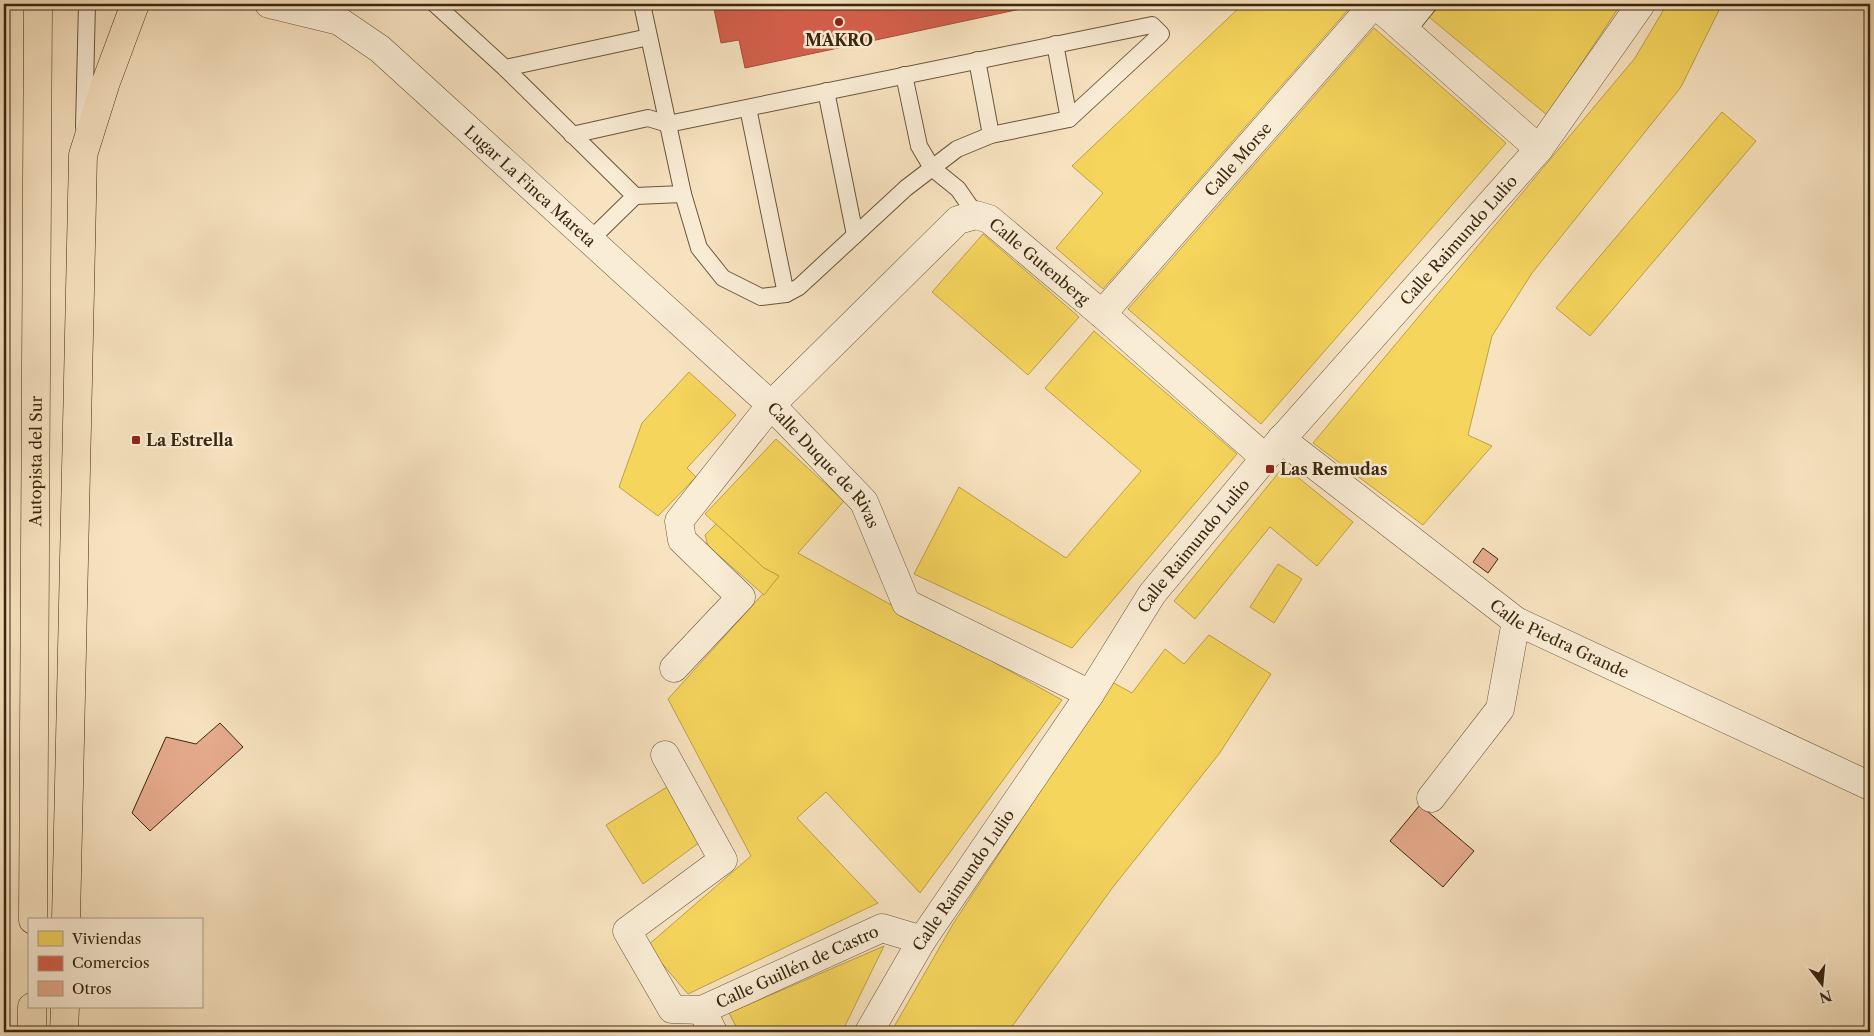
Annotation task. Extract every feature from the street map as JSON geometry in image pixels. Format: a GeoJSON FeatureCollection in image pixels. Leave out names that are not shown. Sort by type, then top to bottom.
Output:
{"type":"FeatureCollection","features":[{"type":"Feature","properties":{"kind":"highway","name":"Autopista del Sur"},"geometry":{"type":"LineString","coordinates":[[33,918],[38,4]]}},
{"type":"Feature","properties":{"kind":"highway"},"geometry":{"type":"LineString","coordinates":[[66,918],[83,155],[106,82],[135,4]]}},
{"type":"Feature","properties":{"kind":"highway"},"geometry":{"type":"LineString","coordinates":[[32,1008],[32,1032]]}},
{"type":"Feature","properties":{"kind":"highway"},"geometry":{"type":"LineString","coordinates":[[64,1032],[65,1008]]}},
{"type":"Feature","properties":{"kind":"street","name":"Lugar La Finca Mareta"},"geometry":{"type":"LineString","coordinates":[[269,4],[340,21],[380,49],[771,405]]}},
{"type":"Feature","properties":{"kind":"street"},"geometry":{"type":"LineString","coordinates":[[1375,4],[1539,148]]}},
{"type":"Feature","properties":{"kind":"street","name":"Calle Morse"},"geometry":{"type":"LineString","coordinates":[[1102,314],[1375,4]]}},
{"type":"Feature","properties":{"kind":"street"},"geometry":{"type":"LineString","coordinates":[[1404,28],[1424,4]]}},
{"type":"Feature","properties":{"kind":"street","name":"Calle Raimundo Lulio"},"geometry":{"type":"LineString","coordinates":[[869,1032],[922,940],[1090,694],[1152,594],[1273,448],[1539,148],[1641,4]]}},
{"type":"Feature","properties":{"kind":"street","name":"Calle Gutenberg"},"geometry":{"type":"LineString","coordinates":[[771,405],[958,220],[976,215],[989,219],[1102,314],[1273,448]]}},
{"type":"Feature","properties":{"kind":"street","name":"Calle Duque de Rivas"},"geometry":{"type":"LineString","coordinates":[[674,668],[741,597],[682,540],[679,521],[771,405],[864,502],[906,603],[1090,694]]}},
{"type":"Feature","properties":{"kind":"street","name":"Calle Piedra Grande"},"geometry":{"type":"LineString","coordinates":[[1273,448],[1516,621],[1870,786]]}},
{"type":"Feature","properties":{"kind":"street"},"geometry":{"type":"LineString","coordinates":[[1431,798],[1500,708],[1516,621]]}},
{"type":"Feature","properties":{"kind":"street"},"geometry":{"type":"LineString","coordinates":[[664,755],[723,860],[627,931],[672,1009],[708,1021]]}},
{"type":"Feature","properties":{"kind":"street","name":"Calle Guillén de Castro"},"geometry":{"type":"LineString","coordinates":[[708,1021],[882,928],[922,940]]}},
{"type":"Feature","properties":{"kind":"lane"},"geometry":{"type":"LineString","coordinates":[[83,155],[87,4]]}},
{"type":"Feature","properties":{"kind":"lane"},"geometry":{"type":"LineString","coordinates":[[436,4],[505,68],[634,196]]}},
{"type":"Feature","properties":{"kind":"lane"},"geometry":{"type":"LineString","coordinates":[[572,135],[648,118],[668,124],[1055,44],[1152,26],[1161,34],[1069,119],[991,135],[957,149],[932,168],[799,287],[786,294],[761,297],[723,278],[699,248],[683,194],[668,124],[649,37],[642,4]]}},
{"type":"Feature","properties":{"kind":"lane"},"geometry":{"type":"LineString","coordinates":[[505,68],[649,37]]}},
{"type":"Feature","properties":{"kind":"lane"},"geometry":{"type":"LineString","coordinates":[[1055,44],[1069,119]]}},
{"type":"Feature","properties":{"kind":"lane"},"geometry":{"type":"LineString","coordinates":[[977,60],[991,135]]}},
{"type":"Feature","properties":{"kind":"lane"},"geometry":{"type":"LineString","coordinates":[[904,75],[919,146],[932,168],[958,189],[976,215]]}},
{"type":"Feature","properties":{"kind":"lane"},"geometry":{"type":"LineString","coordinates":[[826,91],[856,235]]}},
{"type":"Feature","properties":{"kind":"lane"},"geometry":{"type":"LineString","coordinates":[[748,108],[786,294]]}},
{"type":"Feature","properties":{"kind":"lane"},"geometry":{"type":"LineString","coordinates":[[590,240],[634,196],[683,194]]}},
{"type":"Feature","properties":{"kind":"building: Viviendas"},"geometry":{"type":"Polygon","coordinates":[[[1243,4],[1353,4],[1103,289],[1056,248],[1103,193],[1072,166],[1243,4]]]}},
{"type":"Feature","properties":{"kind":"building: Viviendas"},"geometry":{"type":"Polygon","coordinates":[[[1441,4],[1621,4],[1547,115],[1429,17],[1441,4]]]}},
{"type":"Feature","properties":{"kind":"building: Viviendas"},"geometry":{"type":"Polygon","coordinates":[[[1667,4],[1722,4],[1681,87],[1532,273],[1492,336],[1468,435],[1492,446],[1423,525],[1313,443],[1635,58],[1667,4]]]}},
{"type":"Feature","properties":{"kind":"building: Viviendas"},"geometry":{"type":"Polygon","coordinates":[[[1374,28],[1506,143],[1261,424],[1128,309],[1374,28]]]}},
{"type":"Feature","properties":{"kind":"building: Viviendas"},"geometry":{"type":"Polygon","coordinates":[[[1722,112],[1756,141],[1590,336],[1556,308],[1722,112]]]}},
{"type":"Feature","properties":{"kind":"building: Viviendas"},"geometry":{"type":"Polygon","coordinates":[[[983,234],[1079,317],[1028,375],[932,292],[983,234]]]}},
{"type":"Feature","properties":{"kind":"building: Viviendas"},"geometry":{"type":"Polygon","coordinates":[[[1094,331],[1237,454],[1072,648],[914,574],[959,487],[1066,558],[1141,471],[1045,388],[1094,331]]]}},
{"type":"Feature","properties":{"kind":"building: Viviendas"},"geometry":{"type":"Polygon","coordinates":[[[689,372],[736,415],[687,468],[696,477],[658,516],[619,487],[642,423],[689,372]]]}},
{"type":"Feature","properties":{"kind":"building: Viviendas"},"geometry":{"type":"Polygon","coordinates":[[[776,439],[844,501],[798,553],[1062,700],[920,893],[826,792],[797,818],[878,903],[688,994],[647,946],[751,856],[668,699],[779,576],[764,568],[705,514],[776,439]]]}},
{"type":"Feature","properties":{"kind":"building: Viviendas"},"geometry":{"type":"Polygon","coordinates":[[[1284,466],[1353,522],[1317,566],[1270,527],[1195,619],[1174,601],[1284,466]]]}},
{"type":"Feature","properties":{"kind":"building: Viviendas"},"geometry":{"type":"Polygon","coordinates":[[[716,524],[764,568],[779,576],[764,595],[708,546],[705,535],[716,524]]]}},
{"type":"Feature","properties":{"kind":"building: Viviendas"},"geometry":{"type":"Polygon","coordinates":[[[1278,564],[1302,579],[1274,623],[1250,607],[1278,564]]]}},
{"type":"Feature","properties":{"kind":"building: Viviendas"},"geometry":{"type":"Polygon","coordinates":[[[1209,635],[1271,674],[1219,754],[1113,887],[1008,1032],[891,1032],[953,924],[1112,682],[1132,693],[1165,649],[1184,664],[1209,635]]]}},
{"type":"Feature","properties":{"kind":"building: Viviendas"},"geometry":{"type":"Polygon","coordinates":[[[667,787],[700,842],[643,884],[606,825],[667,787]]]}},
{"type":"Feature","properties":{"kind":"building: Viviendas"},"geometry":{"type":"Polygon","coordinates":[[[884,946],[842,1032],[739,1032],[729,1013],[884,946]]]}},
{"type":"Feature","properties":{"kind":"building: Comercios","name":"MAKRO"},"geometry":{"type":"Polygon","coordinates":[[[713,4],[1044,4],[745,68],[739,40],[721,43],[713,4]]]}},
{"type":"Feature","properties":{"kind":"building: Otros"},"geometry":{"type":"Polygon","coordinates":[[[1483,548],[1498,559],[1488,573],[1473,562],[1483,548]]]}},
{"type":"Feature","properties":{"kind":"building: Otros"},"geometry":{"type":"Polygon","coordinates":[[[220,723],[243,747],[150,831],[132,813],[166,737],[196,744],[220,723]]]}},
{"type":"Feature","properties":{"kind":"building: Otros"},"geometry":{"type":"Polygon","coordinates":[[[1420,805],[1474,851],[1443,887],[1390,841],[1420,805]]]}},
{"type":"Feature","properties":{"kind":"place","name":"MAKRO"},"geometry":{"type":"Point","coordinates":[839,22]}},
{"type":"Feature","properties":{"kind":"place","name":"La Estrella"},"geometry":{"type":"Point","coordinates":[136,440]}},
{"type":"Feature","properties":{"kind":"place","name":"Las Remudas"},"geometry":{"type":"Point","coordinates":[1270,469]}}]}
